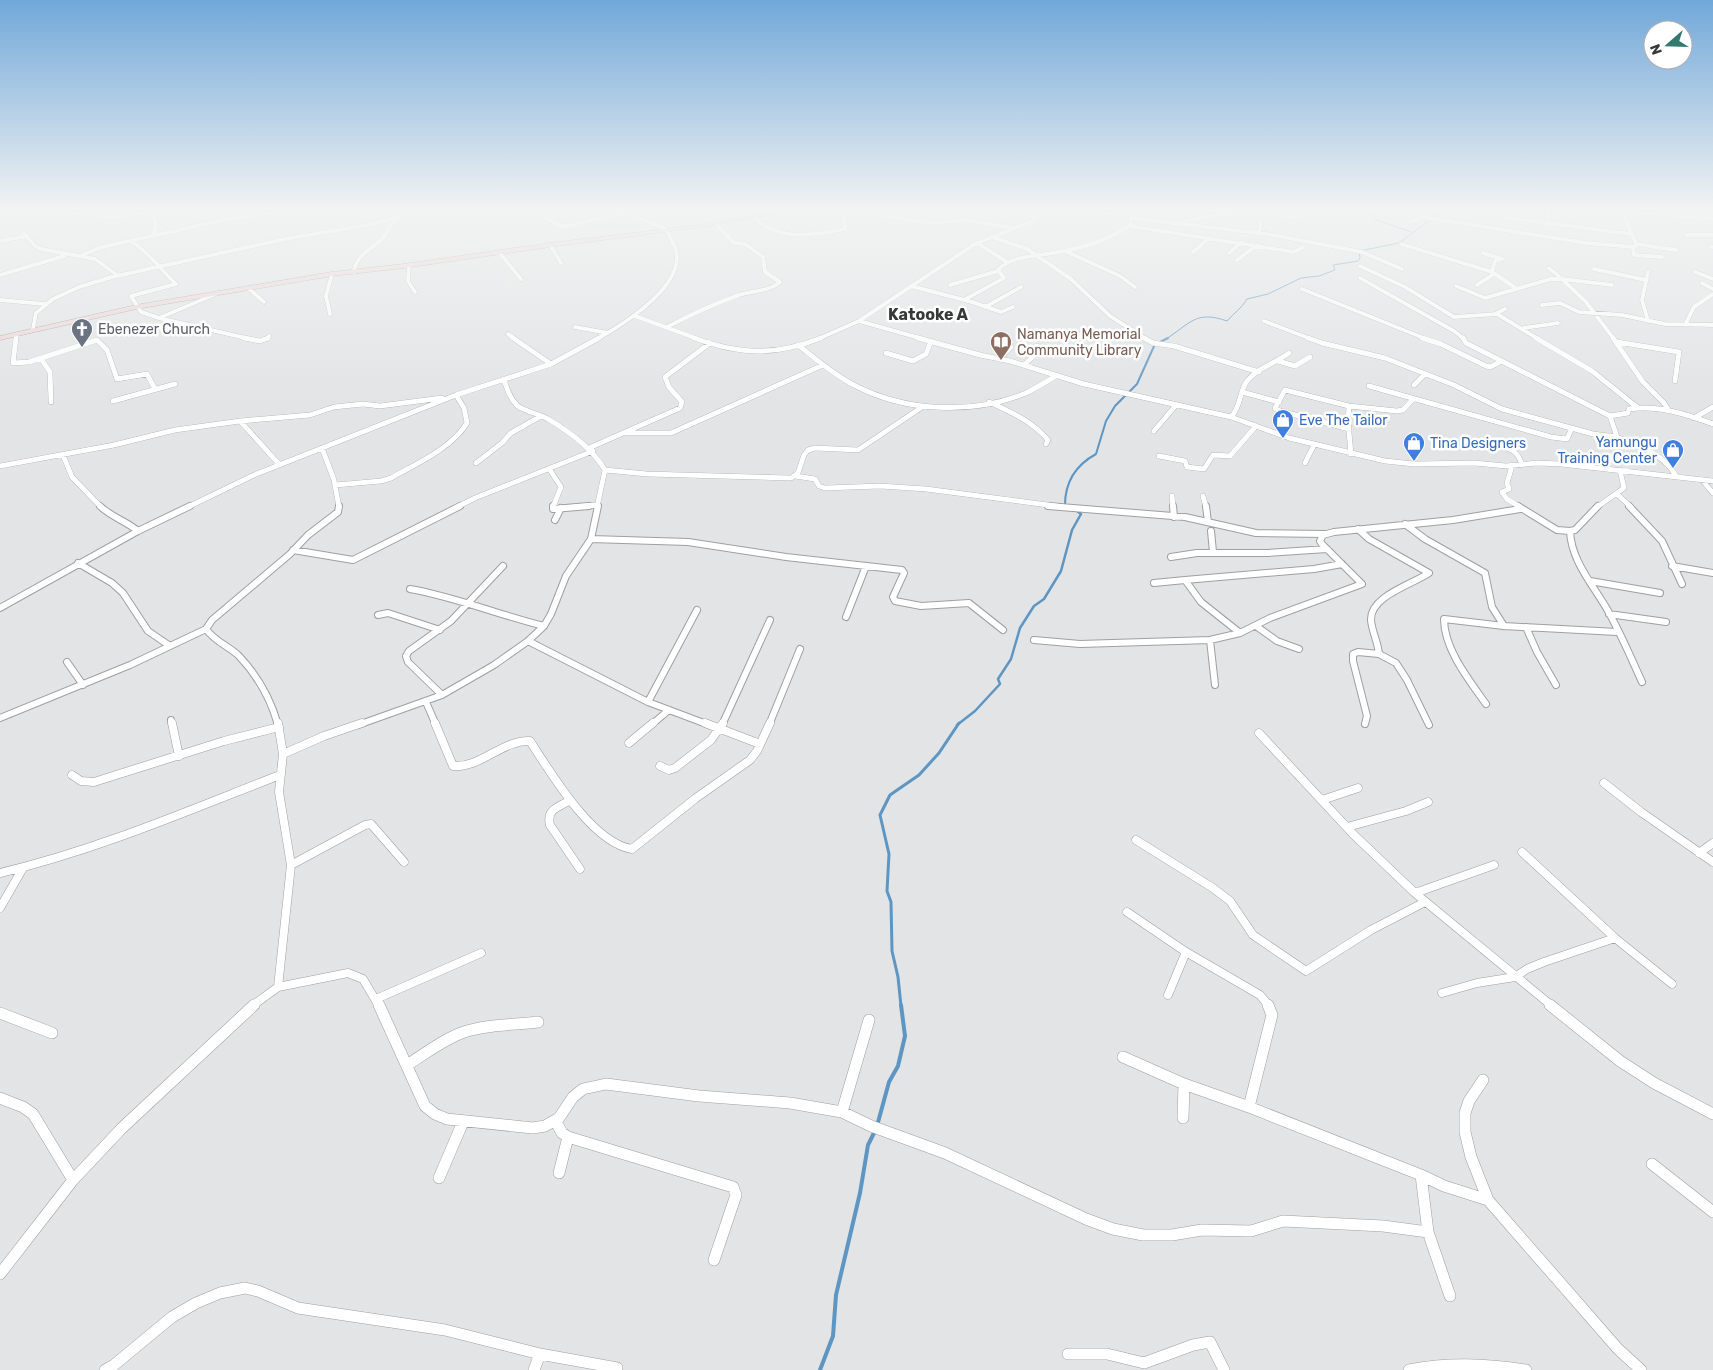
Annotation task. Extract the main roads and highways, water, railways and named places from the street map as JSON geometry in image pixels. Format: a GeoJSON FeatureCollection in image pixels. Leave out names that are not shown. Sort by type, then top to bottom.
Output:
{"type":"FeatureCollection","features":[{"type":"Feature","properties":{"kind":"waterway"},"geometry":{"type":"LineString","coordinates":[[1166,339],[1194,320],[1208,317],[1227,321],[1247,299],[1268,294],[1301,278],[1319,276],[1330,272]]}},
{"type":"Feature","properties":{"kind":"waterway"},"geometry":{"type":"LineString","coordinates":[[1160,342],[1166,339]]}},
{"type":"Feature","properties":{"kind":"waterway"},"geometry":{"type":"LineString","coordinates":[[1065,505],[1067,489],[1073,475],[1083,463],[1096,454],[1106,421],[1115,406],[1137,384],[1155,344]]}},
{"type":"Feature","properties":{"kind":"waterway"},"geometry":{"type":"LineString","coordinates":[[958,724],[975,711],[1000,684],[998,679],[1011,659],[1020,628],[1034,606],[1044,599],[1061,571],[1072,530],[1081,514],[1077,511]]}},
{"type":"Feature","properties":{"kind":"waterway"},"geometry":{"type":"LineString","coordinates":[[901,1006],[898,977],[892,951],[891,902],[887,891],[889,854],[880,815],[890,795],[919,775],[939,753],[958,724]]}},
{"type":"Feature","properties":{"kind":"waterway"},"geometry":{"type":"LineString","coordinates":[[877,1126],[889,1082],[898,1066],[905,1036],[901,1005]]}},
{"type":"Feature","properties":{"kind":"waterway"},"geometry":{"type":"LineString","coordinates":[[820,1370],[833,1336],[836,1295],[860,1193],[868,1145],[875,1131]]}},
{"type":"Feature","properties":{"kind":"place","name":"Ebenezer Church"},"geometry":{"type":"Point","coordinates":[82,348]}},
{"type":"Feature","properties":{"kind":"place","name":"Namanya Memorial Community Library"},"geometry":{"type":"Point","coordinates":[1001,361]}},
{"type":"Feature","properties":{"kind":"place","name":"Eve The Tailor"},"geometry":{"type":"Point","coordinates":[1283,439]}},
{"type":"Feature","properties":{"kind":"place","name":"Tina Designers"},"geometry":{"type":"Point","coordinates":[1414,462]}},
{"type":"Feature","properties":{"kind":"place","name":"Yamungu Training Center"},"geometry":{"type":"Point","coordinates":[1673,469]}},
{"type":"Feature","properties":{"kind":"district","name":"Katooke A"},"geometry":{"type":"Point","coordinates":[928,314]}}]}
